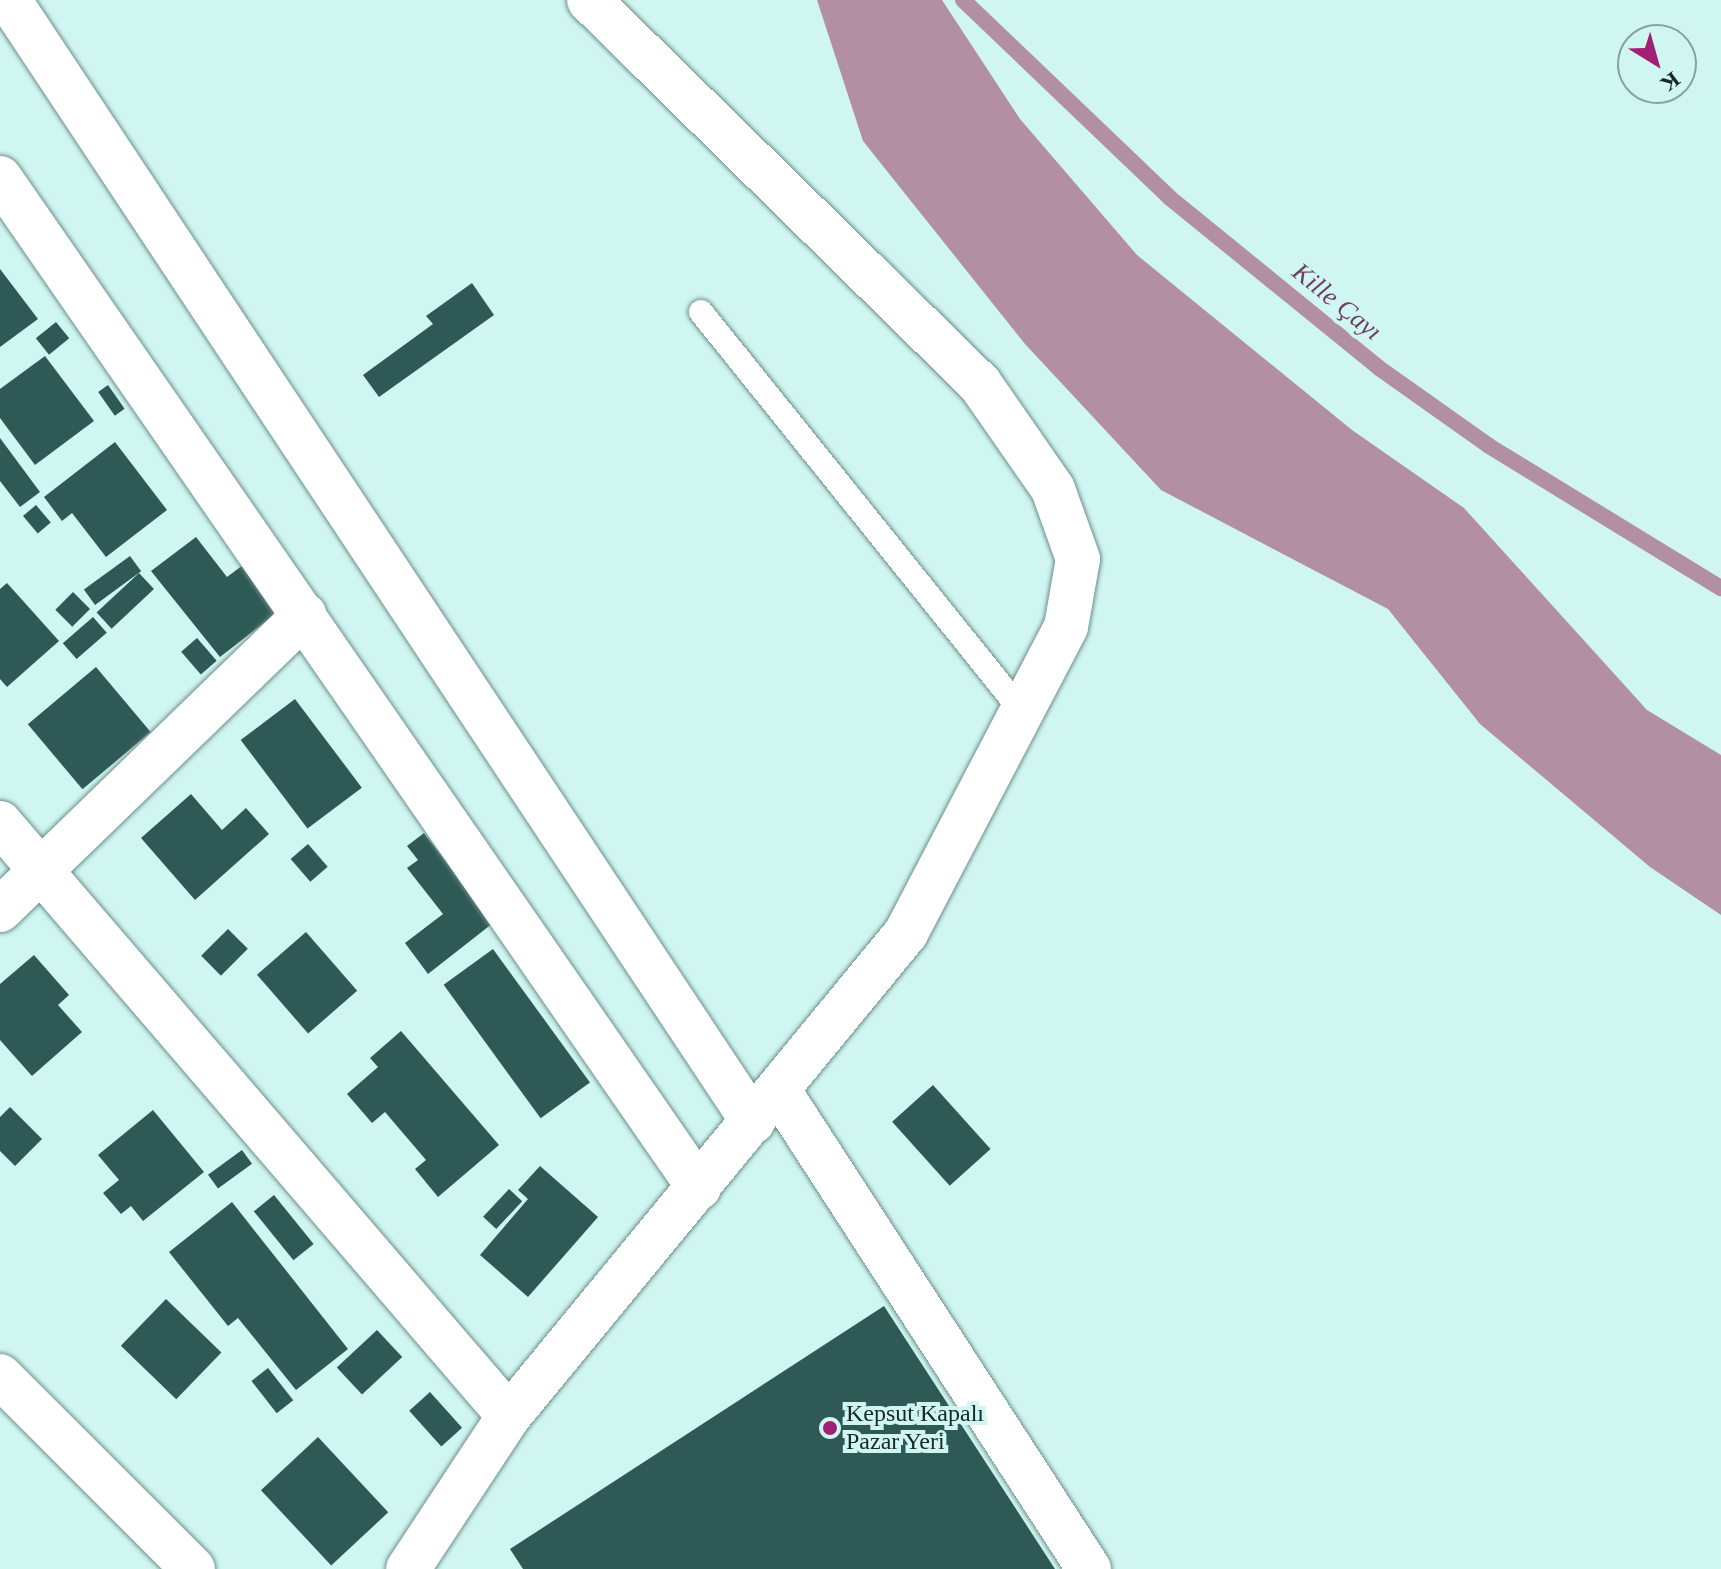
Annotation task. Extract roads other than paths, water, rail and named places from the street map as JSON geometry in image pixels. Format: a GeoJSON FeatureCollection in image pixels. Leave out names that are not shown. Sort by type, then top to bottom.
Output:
{"type":"FeatureCollection","features":[{"type":"Feature","properties":{"kind":"street"},"geometry":{"type":"LineString","coordinates":[[9,0],[766,1107],[1089,1569]]}},
{"type":"Feature","properties":{"kind":"street"},"geometry":{"type":"LineString","coordinates":[[408,1569],[509,1416],[906,933],[1024,714],[1066,627],[1078,559],[1053,489],[980,384],[589,0]]}},
{"type":"Feature","properties":{"kind":"street"},"geometry":{"type":"LineString","coordinates":[[0,178],[699,1188]]}},
{"type":"Feature","properties":{"kind":"street"},"geometry":{"type":"LineString","coordinates":[[0,910],[304,615]]}},
{"type":"Feature","properties":{"kind":"street"},"geometry":{"type":"LineString","coordinates":[[0,823],[509,1416]]}},
{"type":"Feature","properties":{"kind":"street"},"geometry":{"type":"LineString","coordinates":[[5,1390],[193,1569]]}},
{"type":"Feature","properties":{"kind":"lane"},"geometry":{"type":"LineString","coordinates":[[701,312],[909,578],[1024,714]]}},
{"type":"Feature","properties":{"kind":"waterway","name":"Kille Çayı"},"geometry":{"type":"LineString","coordinates":[[963,0],[1170,198],[1379,368],[1489,446],[1721,588]]}},
{"type":"Feature","properties":{"kind":"place","name":"Kepsut Kapalı Pazar Yeri"},"geometry":{"type":"Point","coordinates":[830,1428]}}]}
